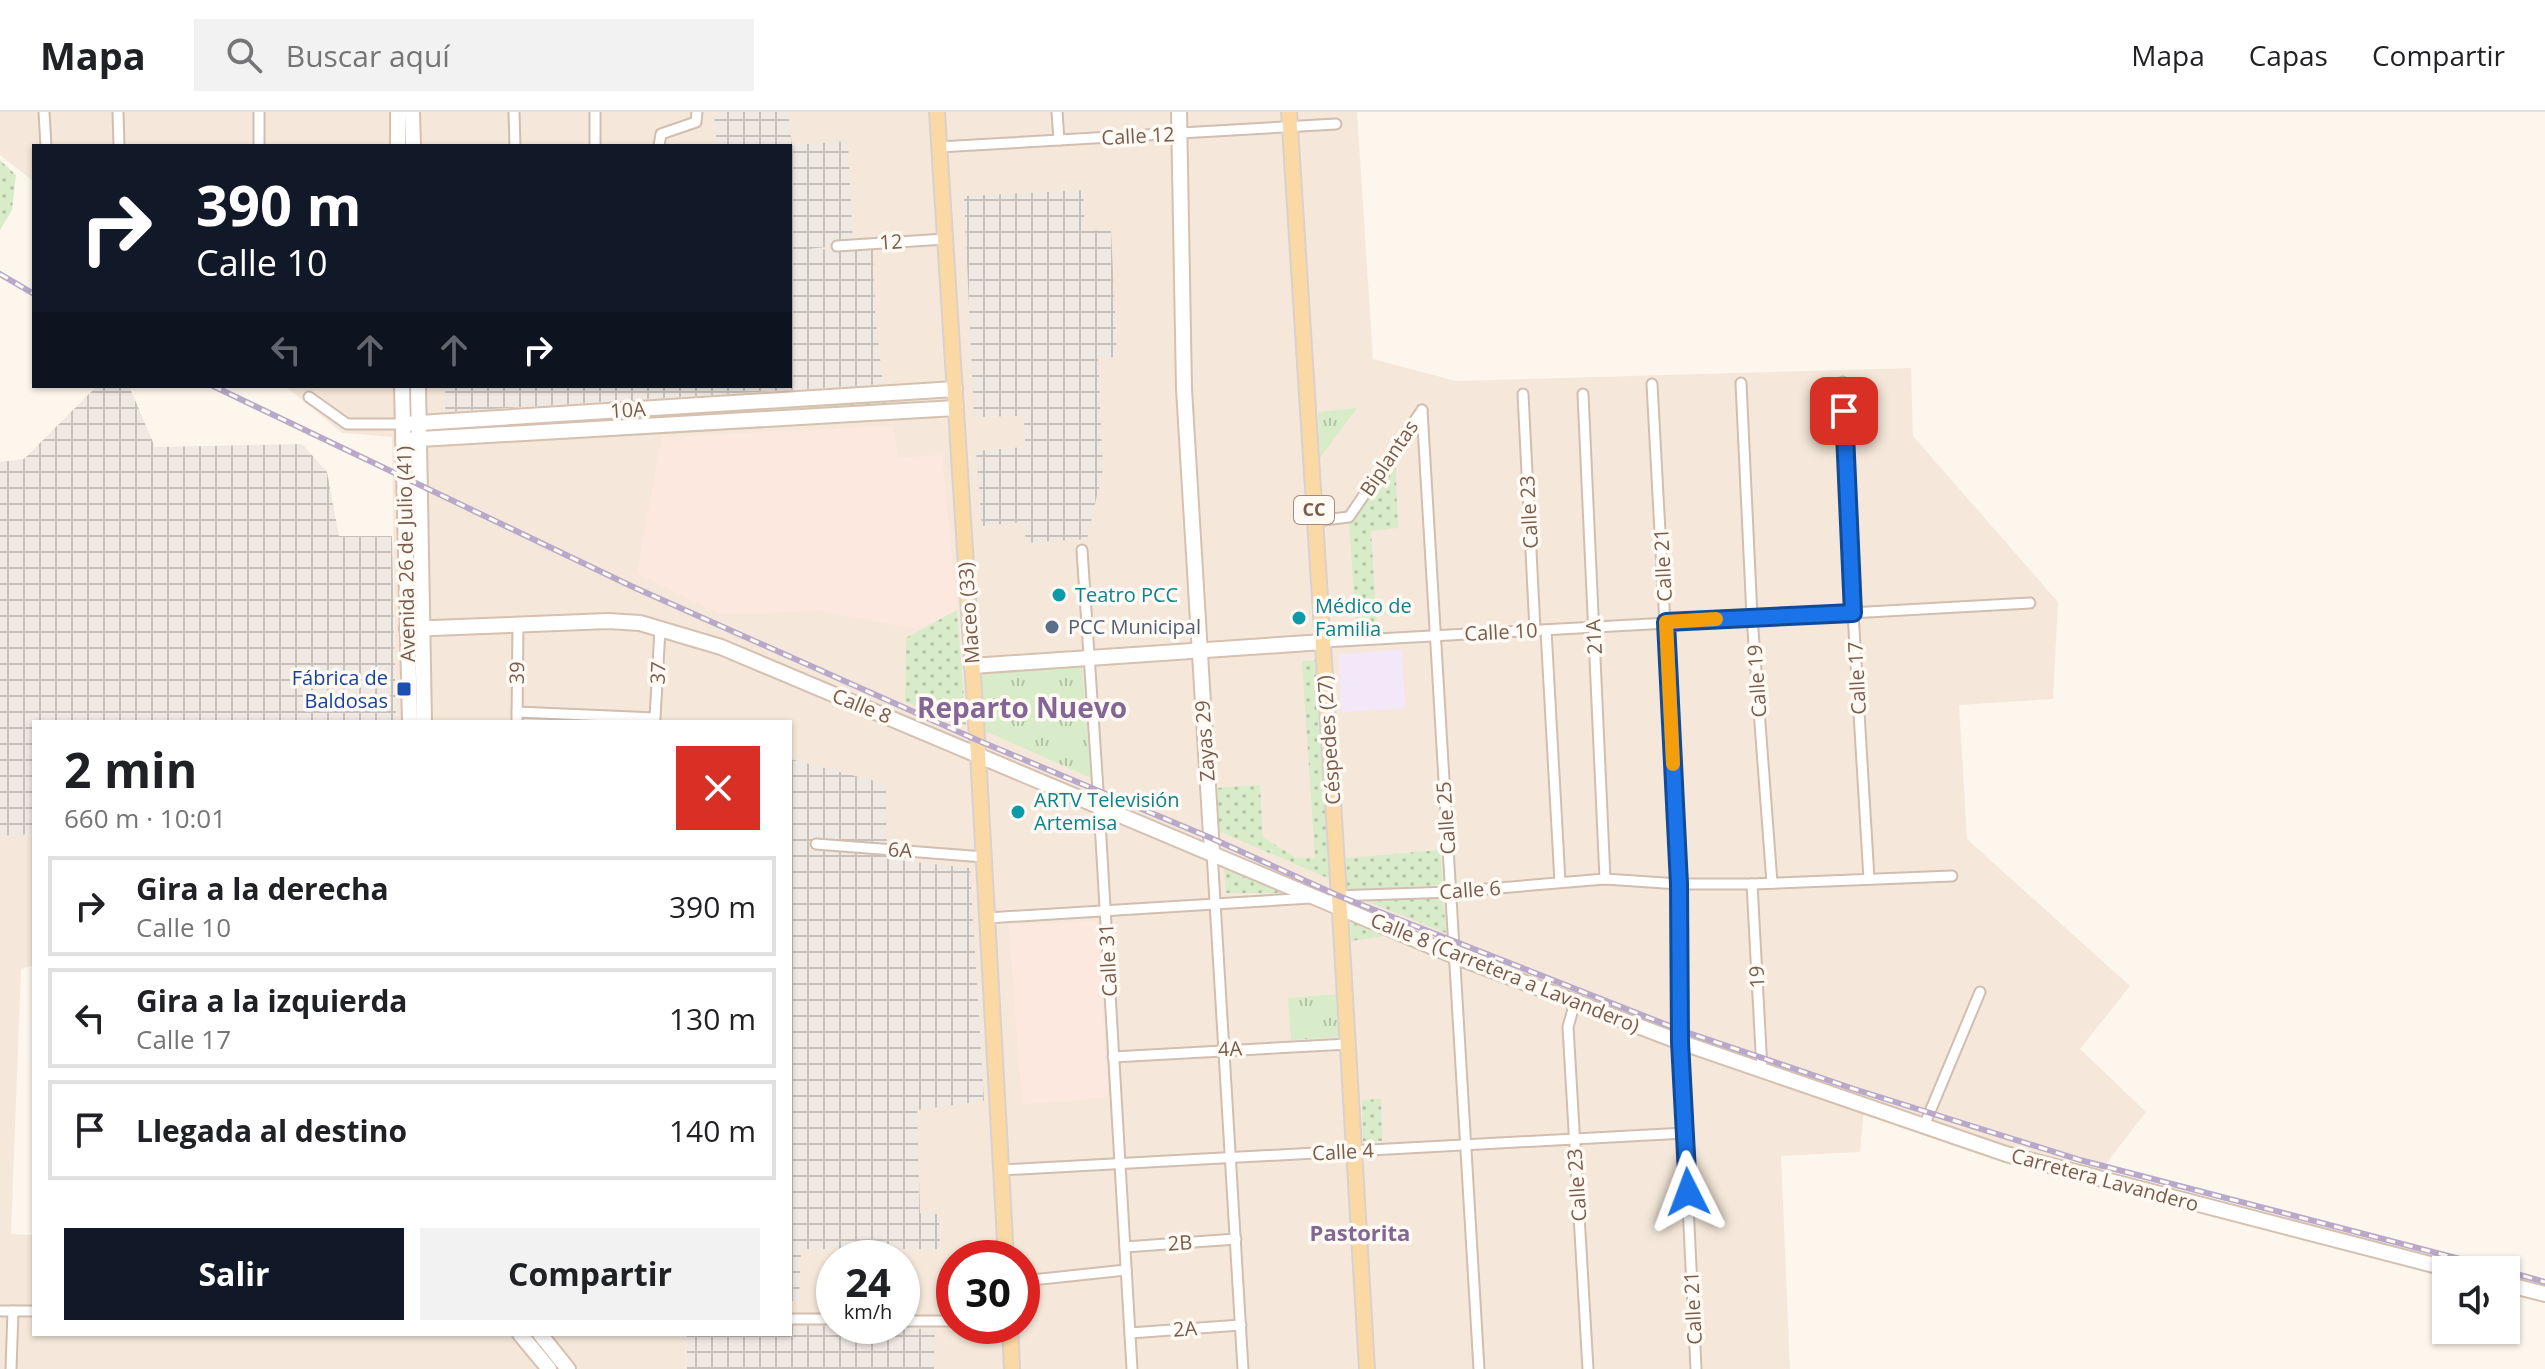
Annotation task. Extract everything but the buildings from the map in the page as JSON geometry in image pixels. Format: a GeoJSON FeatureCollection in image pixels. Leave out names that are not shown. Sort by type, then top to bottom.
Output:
{"type":"FeatureCollection","features":[{"type":"Feature","properties":{"kind":"main road","name":"Maceo (33)"},"geometry":{"type":"LineString","coordinates":[[937,112],[1005,1240]]}},
{"type":"Feature","properties":{"kind":"main road","name":"Céspedes (27)"},"geometry":{"type":"LineString","coordinates":[[1289,119],[1367,1369]]}},
{"type":"Feature","properties":{"kind":"main road"},"geometry":{"type":"LineString","coordinates":[[1011,1344],[1012,1369]]}},
{"type":"Feature","properties":{"kind":"street"},"geometry":{"type":"LineString","coordinates":[[44,112],[46,144]]}},
{"type":"Feature","properties":{"kind":"street"},"geometry":{"type":"LineString","coordinates":[[118,112],[119,144]]}},
{"type":"Feature","properties":{"kind":"street"},"geometry":{"type":"LineString","coordinates":[[259,112],[259,144]]}},
{"type":"Feature","properties":{"kind":"street"},"geometry":{"type":"LineString","coordinates":[[398,112],[398,144]]}},
{"type":"Feature","properties":{"kind":"street"},"geometry":{"type":"LineString","coordinates":[[412,112],[413,144]]}},
{"type":"Feature","properties":{"kind":"street"},"geometry":{"type":"LineString","coordinates":[[514,112],[515,144]]}},
{"type":"Feature","properties":{"kind":"street"},"geometry":{"type":"LineString","coordinates":[[595,112],[595,144]]}},
{"type":"Feature","properties":{"kind":"street"},"geometry":{"type":"LineString","coordinates":[[659,144],[661,134],[696,122],[697,112]]}},
{"type":"Feature","properties":{"kind":"street"},"geometry":{"type":"LineString","coordinates":[[1057,112],[1059,140]]}},
{"type":"Feature","properties":{"kind":"street","name":"Zayas 29"},"geometry":{"type":"LineString","coordinates":[[1179,112],[1184,389],[1243,1369]]}},
{"type":"Feature","properties":{"kind":"street","name":"Calle 12"},"geometry":{"type":"LineString","coordinates":[[939,147],[1181,133],[1289,119],[1336,124]]}},
{"type":"Feature","properties":{"kind":"street","name":"12"},"geometry":{"type":"LineString","coordinates":[[837,246],[945,239]]}},
{"type":"Feature","properties":{"kind":"street","name":"Calle 17"},"geometry":{"type":"LineString","coordinates":[[1843,382],[1869,879]]}},
{"type":"Feature","properties":{"kind":"street","name":"Calle 19"},"geometry":{"type":"LineString","coordinates":[[1741,383],[1752,617],[1772,883]]}},
{"type":"Feature","properties":{"kind":"street","name":"Calle 21"},"geometry":{"type":"LineString","coordinates":[[1652,384],[1679,884],[1680,1042],[1696,1369]]}},
{"type":"Feature","properties":{"kind":"street","name":"Avenida 26 de Julio (41)"},"geometry":{"type":"LineString","coordinates":[[402,388],[414,629],[424,720]]}},
{"type":"Feature","properties":{"kind":"street","name":"Avenida 26 de Julio (41)"},"geometry":{"type":"LineString","coordinates":[[410,720],[418,388]]}},
{"type":"Feature","properties":{"kind":"street","name":"10A"},"geometry":{"type":"LineString","coordinates":[[309,397],[347,424],[403,432],[738,403],[955,389]]}},
{"type":"Feature","properties":{"kind":"street","name":"Calle 23"},"geometry":{"type":"LineString","coordinates":[[1523,394],[1560,882]]}},
{"type":"Feature","properties":{"kind":"street","name":"21A"},"geometry":{"type":"LineString","coordinates":[[1583,394],[1605,879]]}},
{"type":"Feature","properties":{"kind":"street"},"geometry":{"type":"LineString","coordinates":[[738,403],[739,420]]}},
{"type":"Feature","properties":{"kind":"street","name":"10A"},"geometry":{"type":"LineString","coordinates":[[419,431],[739,420],[956,408]]}},
{"type":"Feature","properties":{"kind":"street","name":"Biplantas"},"geometry":{"type":"LineString","coordinates":[[1315,521],[1349,517],[1422,410]]}},
{"type":"Feature","properties":{"kind":"street","name":"Calle 25"},"geometry":{"type":"LineString","coordinates":[[1422,410],[1479,1369]]}},
{"type":"Feature","properties":{"kind":"street","name":"Calle 31"},"geometry":{"type":"LineString","coordinates":[[1082,550],[1132,1369]]}},
{"type":"Feature","properties":{"kind":"street","name":"Calle 10"},"geometry":{"type":"LineString","coordinates":[[972,666],[1323,642],[2030,603]]}},
{"type":"Feature","properties":{"kind":"street","name":"Calle 8"},"geometry":{"type":"LineString","coordinates":[[414,629],[608,621],[640,623],[721,647],[1318,898],[1340,902]]}},
{"type":"Feature","properties":{"kind":"street","name":"39"},"geometry":{"type":"LineString","coordinates":[[517,717],[518,624]]}},
{"type":"Feature","properties":{"kind":"street","name":"37"},"geometry":{"type":"LineString","coordinates":[[517,717],[655,718],[660,629]]}},
{"type":"Feature","properties":{"kind":"street","name":"6A"},"geometry":{"type":"LineString","coordinates":[[816,844],[984,857]]}},
{"type":"Feature","properties":{"kind":"street","name":"Calle 6"},"geometry":{"type":"LineString","coordinates":[[1340,902],[1605,879],[1679,884],[1752,884],[1952,876]]}},
{"type":"Feature","properties":{"kind":"street","name":"19"},"geometry":{"type":"LineString","coordinates":[[1752,884],[1762,1070]]}},
{"type":"Feature","properties":{"kind":"street"},"geometry":{"type":"LineString","coordinates":[[987,918],[1318,898]]}},
{"type":"Feature","properties":{"kind":"street","name":"Calle 8 (Carretera a Lavandero)"},"geometry":{"type":"LineString","coordinates":[[1340,902],[1452,955],[1762,1070]]}},
{"type":"Feature","properties":{"kind":"street"},"geometry":{"type":"LineString","coordinates":[[1924,1126],[1980,992]]}},
{"type":"Feature","properties":{"kind":"street","name":"Calle 23"},"geometry":{"type":"LineString","coordinates":[[1575,1002],[1568,1027],[1588,1369]]}},
{"type":"Feature","properties":{"kind":"street","name":"4A"},"geometry":{"type":"LineString","coordinates":[[1113,1057],[1348,1044]]}},
{"type":"Feature","properties":{"kind":"street","name":"Carretera Lavandero"},"geometry":{"type":"LineString","coordinates":[[1762,1070],[2006,1154],[2432,1265]]}},
{"type":"Feature","properties":{"kind":"street","name":"Calle 4"},"geometry":{"type":"LineString","coordinates":[[1001,1170],[1685,1133]]}},
{"type":"Feature","properties":{"kind":"street","name":"2B"},"geometry":{"type":"LineString","coordinates":[[1125,1247],[1236,1239]]}},
{"type":"Feature","properties":{"kind":"street"},"geometry":{"type":"LineString","coordinates":[[1040,1279],[1126,1270]]}},
{"type":"Feature","properties":{"kind":"street"},"geometry":{"type":"LineString","coordinates":[[2520,1288],[2545,1294]]}},
{"type":"Feature","properties":{"kind":"street"},"geometry":{"type":"LineString","coordinates":[[0,1311],[32,1311]]}},
{"type":"Feature","properties":{"kind":"street"},"geometry":{"type":"LineString","coordinates":[[11,1369],[13,1311]]}},
{"type":"Feature","properties":{"kind":"street"},"geometry":{"type":"LineString","coordinates":[[792,1319],[816,1319]]}},
{"type":"Feature","properties":{"kind":"street","name":"2A"},"geometry":{"type":"LineString","coordinates":[[1130,1333],[1241,1325]]}},
{"type":"Feature","properties":{"kind":"street"},"geometry":{"type":"LineString","coordinates":[[522,1336],[549,1369]]}},
{"type":"Feature","properties":{"kind":"street"},"geometry":{"type":"LineString","coordinates":[[542,1336],[568,1369]]}},
{"type":"Feature","properties":{"kind":"shaded area"},"geometry":{"type":"Polygon","coordinates":[[[0,112],[1357,112],[1373,359],[1456,381],[1911,368],[1913,436],[2058,602],[2053,699],[1959,705],[1967,839],[2130,986],[2080,1049],[2146,1112],[2098,1174],[1864,1109],[1860,1152],[1781,1156],[1790,1369],[0,1369],[0,836],[32,834],[32,966],[21,969],[11,1234],[32,1235],[32,1336],[792,1336],[792,720],[396,720],[392,437],[342,433],[287,388],[792,388],[792,144],[32,144],[32,180],[0,155],[0,112]]]}},
{"type":"Feature","properties":{"kind":"shaded area"},"geometry":{"type":"Polygon","coordinates":[[[725,112],[788,112],[792,144],[717,144],[714,115],[725,112]]]}},
{"type":"Feature","properties":{"kind":"shaded area"},"geometry":{"type":"Polygon","coordinates":[[[848,141],[853,244],[808,249],[873,250],[875,313],[883,384],[445,412],[445,388],[792,388],[792,145],[848,141]]]}},
{"type":"Feature","properties":{"kind":"shaded area"},"geometry":{"type":"Polygon","coordinates":[[[1083,190],[1085,231],[1111,230],[1117,357],[1098,358],[1103,469],[1087,539],[1026,543],[1024,522],[982,526],[976,451],[1025,447],[1024,416],[974,417],[964,196],[1083,190]]]}},
{"type":"Feature","properties":{"kind":"shaded area"},"geometry":{"type":"Polygon","coordinates":[[[95,388],[130,388],[155,447],[302,444],[327,472],[339,536],[392,536],[396,720],[32,720],[32,834],[0,836],[0,462],[24,459],[95,388]]]}},
{"type":"Feature","properties":{"kind":"shaded area"},"geometry":{"type":"Polygon","coordinates":[[[893,426],[898,458],[942,455],[957,610],[918,629],[820,611],[720,614],[637,573],[662,437],[893,426]]]}},
{"type":"Feature","properties":{"kind":"shaded area"},"geometry":{"type":"Polygon","coordinates":[[[1402,650],[1405,708],[1341,712],[1339,654],[1402,650]]]}},
{"type":"Feature","properties":{"kind":"shaded area"},"geometry":{"type":"Polygon","coordinates":[[[792,760],[886,784],[887,859],[970,868],[984,1101],[917,1110],[920,1213],[939,1214],[940,1240],[936,1240],[936,1249],[920,1249],[920,1240],[816,1240],[816,1249],[801,1249],[799,1301],[792,1301],[792,760]]]}},
{"type":"Feature","properties":{"kind":"shaded area"},"geometry":{"type":"Polygon","coordinates":[[[1097,921],[1108,1098],[1022,1104],[1009,925],[1097,921]]]}},
{"type":"Feature","properties":{"kind":"shaded area"},"geometry":{"type":"Polygon","coordinates":[[[792,1325],[816,1326],[816,1344],[920,1344],[920,1329],[935,1329],[934,1369],[687,1369],[687,1336],[792,1336],[792,1325]]]}},
{"type":"Feature","properties":{"kind":"green space"},"geometry":{"type":"Polygon","coordinates":[[[0,160],[16,175],[12,210],[0,230],[0,160]]]}},
{"type":"Feature","properties":{"kind":"green space"},"geometry":{"type":"Polygon","coordinates":[[[916,400],[913,404],[750,414],[750,409],[916,400]]]}},
{"type":"Feature","properties":{"kind":"green space"},"geometry":{"type":"Polygon","coordinates":[[[1357,408],[1320,458],[1318,412],[1357,408]]]}},
{"type":"Feature","properties":{"kind":"green space"},"geometry":{"type":"Polygon","coordinates":[[[721,415],[474,430],[474,425],[721,415]]]}},
{"type":"Feature","properties":{"kind":"green space"},"geometry":{"type":"Polygon","coordinates":[[[1395,454],[1398,528],[1371,531],[1377,626],[1356,627],[1349,520],[1395,454]]]}},
{"type":"Feature","properties":{"kind":"green space"},"geometry":{"type":"Polygon","coordinates":[[[957,610],[966,725],[905,702],[906,638],[957,610]]]}},
{"type":"Feature","properties":{"kind":"green space"},"geometry":{"type":"Polygon","coordinates":[[[1316,660],[1330,879],[1218,831],[1216,788],[1260,785],[1263,837],[1296,858],[1315,858],[1302,661],[1316,660]]]}},
{"type":"Feature","properties":{"kind":"green space"},"geometry":{"type":"Polygon","coordinates":[[[1082,667],[1091,778],[985,731],[982,673],[1082,667]]]}},
{"type":"Feature","properties":{"kind":"green space"},"geometry":{"type":"Polygon","coordinates":[[[1440,850],[1443,885],[1350,890],[1347,886],[1346,858],[1440,850]]]}},
{"type":"Feature","properties":{"kind":"green space"},"geometry":{"type":"Polygon","coordinates":[[[1224,866],[1283,893],[1226,893],[1224,866]]]}},
{"type":"Feature","properties":{"kind":"green space"},"geometry":{"type":"Polygon","coordinates":[[[1443,897],[1446,933],[1361,899],[1443,897]]]}},
{"type":"Feature","properties":{"kind":"green space"},"geometry":{"type":"Polygon","coordinates":[[[1350,919],[1386,936],[1351,941],[1350,919]]]}},
{"type":"Feature","properties":{"kind":"green space"},"geometry":{"type":"Polygon","coordinates":[[[1339,994],[1341,1037],[1291,1040],[1288,998],[1339,994]]]}},
{"type":"Feature","properties":{"kind":"green space"},"geometry":{"type":"Polygon","coordinates":[[[1381,1099],[1382,1141],[1363,1141],[1362,1100],[1381,1099]]]}},
{"type":"Feature","properties":{"kind":"railway"},"geometry":{"type":"LineString","coordinates":[[0,274],[32,293]]}},
{"type":"Feature","properties":{"kind":"railway"},"geometry":{"type":"LineString","coordinates":[[217,388],[631,586],[977,740],[1211,838],[1339,896],[1680,1030],[2080,1160],[2448,1256]]}},
{"type":"Feature","properties":{"kind":"railway"},"geometry":{"type":"LineString","coordinates":[[2520,1275],[2545,1282]]}},
{"type":"Feature","properties":{"kind":"slow traffic"},"geometry":{"type":"LineString","coordinates":[[1673,764],[1666,622],[1716,619]]}},
{"type":"Feature","properties":{"kind":"place","name":"Teatro PCC"},"geometry":{"type":"Point","coordinates":[1059,595]}},
{"type":"Feature","properties":{"kind":"place","name":"Médico de Familia"},"geometry":{"type":"Point","coordinates":[1299,618]}},
{"type":"Feature","properties":{"kind":"place","name":"PCC Municipal"},"geometry":{"type":"Point","coordinates":[1052,627]}},
{"type":"Feature","properties":{"kind":"place","name":"Fábrica de Baldosas"},"geometry":{"type":"Point","coordinates":[404,689]}},
{"type":"Feature","properties":{"kind":"place","name":"ARTV Televisión Artemisa"},"geometry":{"type":"Point","coordinates":[1018,812]}},
{"type":"Feature","properties":{"kind":"district","name":"Reparto Nuevo"},"geometry":{"type":"Point","coordinates":[1022,708]}},
{"type":"Feature","properties":{"kind":"district","name":"Pastorita"},"geometry":{"type":"Point","coordinates":[1360,1233]}},
{"type":"Feature","properties":{"kind":"route"},"geometry":{"type":"LineString","coordinates":[[1688,1192],[1680,1042],[1679,884],[1666,622],[1853,613],[1844,411]]}}]}
